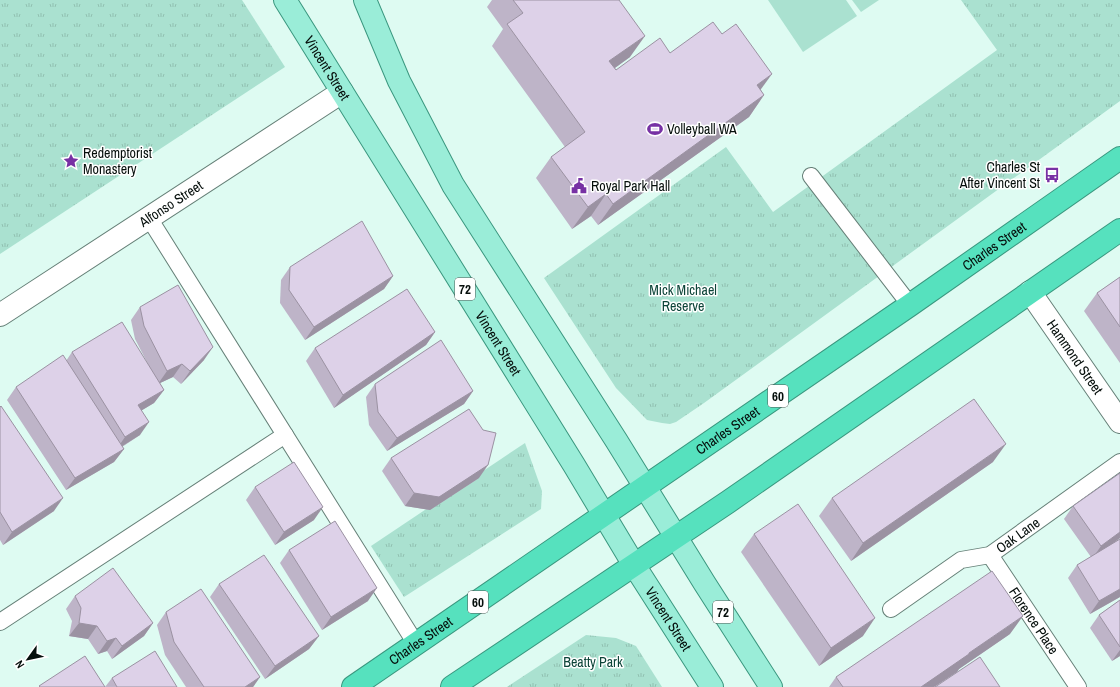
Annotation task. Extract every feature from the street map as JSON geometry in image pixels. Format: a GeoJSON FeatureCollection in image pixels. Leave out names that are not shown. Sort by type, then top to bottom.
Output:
{"type":"FeatureCollection","features":[{"type":"Feature","properties":{"kind":"highway","name":"Charles Street"},"geometry":{"type":"LineString","coordinates":[[353,687],[910,305],[1120,158]]}},
{"type":"Feature","properties":{"kind":"highway"},"geometry":{"type":"LineString","coordinates":[[452,687],[676,537],[1120,230]]}},
{"type":"Feature","properties":{"kind":"main road","name":"Vincent Street"},"geometry":{"type":"LineString","coordinates":[[285,0],[574,465],[634,565],[712,687]]}},
{"type":"Feature","properties":{"kind":"main road","name":"72"},"geometry":{"type":"LineString","coordinates":[[365,0],[399,81],[453,185],[770,687]]}},
{"type":"Feature","properties":{"kind":"street","name":"Alfonso Street"},"geometry":{"type":"LineString","coordinates":[[0,315],[342,92]]}},
{"type":"Feature","properties":{"kind":"street","name":"Hammond Street"},"geometry":{"type":"LineString","coordinates":[[1030,292],[1120,422]]}},
{"type":"Feature","properties":{"kind":"lane"},"geometry":{"type":"LineString","coordinates":[[811,176],[910,305]]}},
{"type":"Feature","properties":{"kind":"lane"},"geometry":{"type":"LineString","coordinates":[[149,218],[416,644]]}},
{"type":"Feature","properties":{"kind":"lane"},"geometry":{"type":"LineString","coordinates":[[0,622],[285,435]]}},
{"type":"Feature","properties":{"kind":"lane","name":"Oak Lane"},"geometry":{"type":"LineString","coordinates":[[891,609],[961,560],[990,555],[1120,462]]}},
{"type":"Feature","properties":{"kind":"lane","name":"Florence Place"},"geometry":{"type":"LineString","coordinates":[[990,555],[1078,687]]}},
{"type":"Feature","properties":{"kind":"green space","name":"Redemptorist Monastery"},"geometry":{"type":"Polygon","coordinates":[[[0,0],[242,0],[285,67],[0,254],[0,0]]]}},
{"type":"Feature","properties":{"kind":"green space"},"geometry":{"type":"Polygon","coordinates":[[[768,0],[846,0],[857,16],[803,52],[768,0]]]}},
{"type":"Feature","properties":{"kind":"green space"},"geometry":{"type":"Polygon","coordinates":[[[852,0],[879,0],[861,12],[852,0]]]}},
{"type":"Feature","properties":{"kind":"green space","name":"Mick Michael Reserve"},"geometry":{"type":"Polygon","coordinates":[[[961,0],[1120,0],[1120,101],[676,422],[670,424],[647,420],[616,388],[544,278],[726,147],[773,212],[997,50],[961,0]]]}},
{"type":"Feature","properties":{"kind":"green space"},"geometry":{"type":"Polygon","coordinates":[[[525,443],[542,491],[541,509],[404,597],[371,546],[525,443]]]}},
{"type":"Feature","properties":{"kind":"green space","name":"Beatty Park"},"geometry":{"type":"Polygon","coordinates":[[[586,635],[616,638],[636,646],[662,687],[507,687],[586,635]]]}},
{"type":"Feature","properties":{"kind":"building"},"geometry":{"type":"Polygon","coordinates":[[[513,0],[619,0],[645,36],[609,61],[616,70],[660,38],[670,53],[713,22],[722,34],[736,24],[772,74],[757,85],[764,95],[613,204],[606,194],[588,207],[551,157],[585,132],[507,24],[523,13],[513,0]]]}},
{"type":"Feature","properties":{"kind":"building"},"geometry":{"type":"Polygon","coordinates":[[[362,221],[393,276],[314,327],[289,290],[290,267],[362,221]]]}},
{"type":"Feature","properties":{"kind":"building"},"geometry":{"type":"Polygon","coordinates":[[[1120,277],[1120,327],[1097,293],[1120,277]]]}},
{"type":"Feature","properties":{"kind":"building"},"geometry":{"type":"Polygon","coordinates":[[[178,285],[213,347],[190,371],[182,364],[167,371],[144,326],[140,307],[178,285]]]}},
{"type":"Feature","properties":{"kind":"building"},"geometry":{"type":"Polygon","coordinates":[[[407,289],[435,332],[343,395],[315,348],[407,289]]]}},
{"type":"Feature","properties":{"kind":"building"},"geometry":{"type":"Polygon","coordinates":[[[122,322],[164,390],[138,405],[149,422],[125,437],[72,352],[122,322]]]}},
{"type":"Feature","properties":{"kind":"building"},"geometry":{"type":"Polygon","coordinates":[[[441,340],[473,391],[397,438],[378,412],[375,384],[441,340]]]}},
{"type":"Feature","properties":{"kind":"building"},"geometry":{"type":"Polygon","coordinates":[[[63,355],[124,449],[75,478],[16,387],[63,355]]]}},
{"type":"Feature","properties":{"kind":"building"},"geometry":{"type":"Polygon","coordinates":[[[974,399],[1006,444],[863,543],[832,498],[974,399]]]}},
{"type":"Feature","properties":{"kind":"building"},"geometry":{"type":"Polygon","coordinates":[[[1,406],[63,498],[12,532],[0,512],[1,406]]]}},
{"type":"Feature","properties":{"kind":"building"},"geometry":{"type":"Polygon","coordinates":[[[469,409],[483,430],[496,433],[488,465],[439,497],[414,493],[391,458],[469,409]]]}},
{"type":"Feature","properties":{"kind":"building"},"geometry":{"type":"Polygon","coordinates":[[[294,462],[323,507],[284,532],[255,487],[294,462]]]}},
{"type":"Feature","properties":{"kind":"building"},"geometry":{"type":"Polygon","coordinates":[[[1120,473],[1120,532],[1101,546],[1073,506],[1120,473]]]}},
{"type":"Feature","properties":{"kind":"building"},"geometry":{"type":"Polygon","coordinates":[[[798,504],[875,618],[831,648],[754,534],[798,504]]]}},
{"type":"Feature","properties":{"kind":"building"},"geometry":{"type":"Polygon","coordinates":[[[335,521],[377,588],[331,617],[289,550],[335,521]]]}},
{"type":"Feature","properties":{"kind":"building"},"geometry":{"type":"Polygon","coordinates":[[[1120,539],[1120,589],[1099,601],[1077,565],[1120,539]]]}},
{"type":"Feature","properties":{"kind":"building"},"geometry":{"type":"Polygon","coordinates":[[[264,555],[319,636],[275,666],[219,584],[264,555]]]}},
{"type":"Feature","properties":{"kind":"building"},"geometry":{"type":"Polygon","coordinates":[[[113,568],[153,623],[122,646],[116,638],[107,641],[97,626],[79,623],[81,608],[75,596],[113,568]]]}},
{"type":"Feature","properties":{"kind":"building"},"geometry":{"type":"Polygon","coordinates":[[[992,571],[1023,616],[921,687],[843,687],[836,677],[992,571]]]}},
{"type":"Feature","properties":{"kind":"building"},"geometry":{"type":"Polygon","coordinates":[[[201,589],[260,677],[245,687],[204,687],[174,642],[166,612],[201,589]]]}},
{"type":"Feature","properties":{"kind":"building"},"geometry":{"type":"Polygon","coordinates":[[[1120,600],[1120,647],[1099,615],[1120,600]]]}},
{"type":"Feature","properties":{"kind":"building"},"geometry":{"type":"Polygon","coordinates":[[[155,651],[177,687],[117,687],[112,678],[155,651]]]}},
{"type":"Feature","properties":{"kind":"building"},"geometry":{"type":"Polygon","coordinates":[[[85,656],[105,687],[39,686],[85,656]]]}},
{"type":"Feature","properties":{"kind":"building"},"geometry":{"type":"Polygon","coordinates":[[[980,657],[1000,687],[935,687],[980,657]]]}},
{"type":"Feature","properties":{"kind":"place","name":"Volleyball WA"},"geometry":{"type":"Point","coordinates":[655,129]}},
{"type":"Feature","properties":{"kind":"place","name":"Redemptorist Monastery"},"geometry":{"type":"Point","coordinates":[71,161]}},
{"type":"Feature","properties":{"kind":"place","name":"Charles St After Vincent St"},"geometry":{"type":"Point","coordinates":[1052,175]}},
{"type":"Feature","properties":{"kind":"place","name":"Royal Park Hall"},"geometry":{"type":"Point","coordinates":[579,186]}}]}
